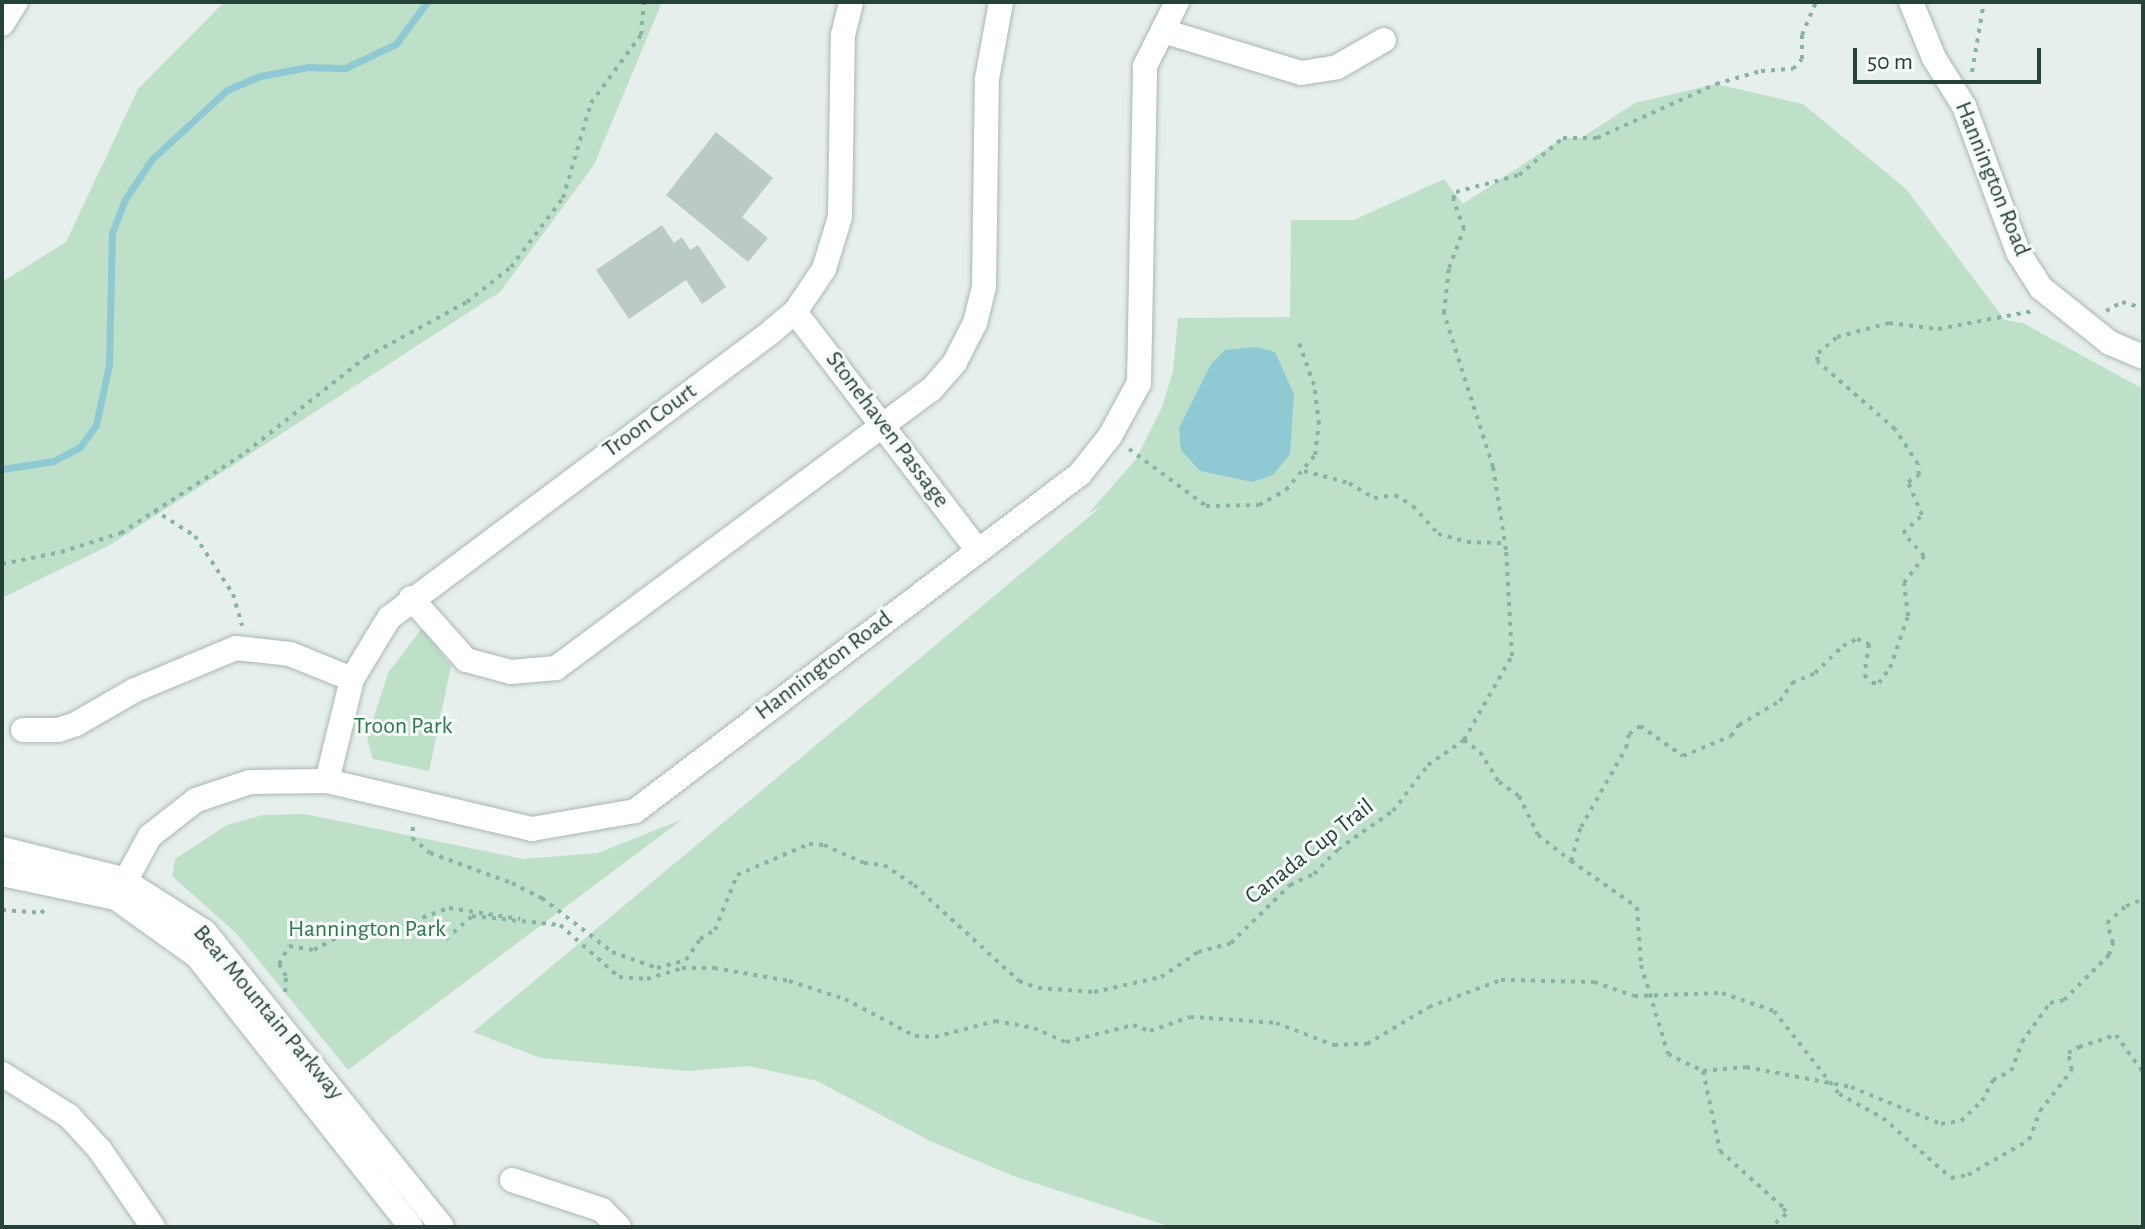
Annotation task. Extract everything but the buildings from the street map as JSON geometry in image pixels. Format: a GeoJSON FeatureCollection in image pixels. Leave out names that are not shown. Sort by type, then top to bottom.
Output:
{"type":"FeatureCollection","features":[{"type":"Feature","properties":{"kind":"street"},"geometry":{"type":"LineString","coordinates":[[2,24],[16,2]]}},
{"type":"Feature","properties":{"kind":"street","name":"Troon Court"},"geometry":{"type":"LineString","coordinates":[[327,781],[352,679],[389,618],[411,598],[795,312],[824,269],[840,217],[843,35],[851,2]]}},
{"type":"Feature","properties":{"kind":"street"},"geometry":{"type":"LineString","coordinates":[[411,598],[466,660],[511,672],[556,668],[931,390],[955,362],[975,323],[987,244],[987,79],[1001,2]]}},
{"type":"Feature","properties":{"kind":"street"},"geometry":{"type":"LineString","coordinates":[[1159,2],[1163,31],[1301,73],[1337,67],[1384,40]]}},
{"type":"Feature","properties":{"kind":"street","name":"Hannington Road"},"geometry":{"type":"LineString","coordinates":[[119,889],[150,836],[196,800],[250,782],[327,781],[532,829],[635,811],[1080,474],[1110,436],[1139,383],[1145,66],[1177,2]]}},
{"type":"Feature","properties":{"kind":"street","name":"Hannington Road"},"geometry":{"type":"LineString","coordinates":[[1911,2],[1934,58],[1964,106],[2018,252],[2041,288],[2110,343],[2143,357]]}},
{"type":"Feature","properties":{"kind":"street","name":"Stonehaven Passage"},"geometry":{"type":"LineString","coordinates":[[795,312],[977,549]]}},
{"type":"Feature","properties":{"kind":"street"},"geometry":{"type":"LineString","coordinates":[[23,730],[58,730],[76,724],[135,690],[244,647],[290,654],[352,679]]}},
{"type":"Feature","properties":{"kind":"street","name":"Bear Mountain Parkway"},"geometry":{"type":"LineString","coordinates":[[2,849],[167,903],[205,932],[442,1227]]}},
{"type":"Feature","properties":{"kind":"street","name":"Bear Mountain Parkway"},"geometry":{"type":"LineString","coordinates":[[2,874],[119,889],[197,956],[411,1227]]}},
{"type":"Feature","properties":{"kind":"street"},"geometry":{"type":"LineString","coordinates":[[2,1074],[69,1116],[100,1150],[153,1227]]}},
{"type":"Feature","properties":{"kind":"street"},"geometry":{"type":"LineString","coordinates":[[512,1180],[602,1210],[619,1227]]}},
{"type":"Feature","properties":{"kind":"path"},"geometry":{"type":"LineString","coordinates":[[2,564],[96,541],[154,510],[246,452],[366,357],[467,302],[511,267],[563,198],[591,103],[641,35],[644,2]]}},
{"type":"Feature","properties":{"kind":"path"},"geometry":{"type":"LineString","coordinates":[[1816,2],[1802,35],[1802,59],[1793,69],[1761,71],[1716,84],[1597,138],[1563,138],[1519,175],[1456,192],[1453,199],[1464,229],[1445,286],[1444,313],[1493,467],[1505,543],[1512,656],[1464,740],[1480,752],[1499,782],[1519,796],[1538,835],[1637,907],[1641,965],[1668,1054],[1703,1071],[1746,1067],[1851,1087],[1941,1124],[1961,1121],[1982,1101],[1993,1080],[2011,1071],[2022,1042],[2050,1003],[2064,1000],[2109,955],[2113,943],[2107,923],[2126,906],[2143,899]]}},
{"type":"Feature","properties":{"kind":"path"},"geometry":{"type":"LineString","coordinates":[[1964,106],[1984,2]]}},
{"type":"Feature","properties":{"kind":"path"},"geometry":{"type":"LineString","coordinates":[[1571,861],[1581,827],[1626,748],[1629,734],[1640,726],[1683,756],[1731,736],[1739,725],[1780,701],[1792,683],[1815,673],[1857,639],[1869,644],[1864,675],[1872,683],[1879,683],[1890,668],[1908,616],[1904,583],[1924,556],[1903,533],[1922,515],[1908,482],[1919,475],[1918,464],[1895,429],[1817,361],[1818,353],[1837,337],[1889,323],[1938,329],[2005,320],[2043,305],[2060,305]]}},
{"type":"Feature","properties":{"kind":"path"},"geometry":{"type":"LineString","coordinates":[[1110,436],[1206,506],[1259,505],[1286,490],[1315,455],[1319,424],[1314,385],[1299,343]]}},
{"type":"Feature","properties":{"kind":"path"},"geometry":{"type":"LineString","coordinates":[[1304,471],[1349,483],[1374,498],[1395,495],[1413,506],[1438,534],[1467,542],[1505,543]]}},
{"type":"Feature","properties":{"kind":"path"},"geometry":{"type":"LineString","coordinates":[[154,510],[202,545],[237,602],[244,647]]}},
{"type":"Feature","properties":{"kind":"path","name":"Canada Cup Trail"},"geometry":{"type":"LineString","coordinates":[[416,804],[412,838],[430,853],[512,883],[542,898],[612,952],[657,968],[686,960],[700,939],[715,930],[737,875],[809,844],[824,845],[864,863],[884,865],[914,885],[1019,981],[1038,988],[1094,992],[1161,977],[1198,952],[1231,943],[1279,894],[1314,874],[1338,849],[1393,811],[1428,765],[1464,740]]}},
{"type":"Feature","properties":{"kind":"path"},"geometry":{"type":"LineString","coordinates":[[2,910],[41,913],[47,907]]}},
{"type":"Feature","properties":{"kind":"path"},"geometry":{"type":"LineString","coordinates":[[284,994],[286,976],[279,964],[289,946],[314,950],[337,937],[413,921],[449,908],[560,925],[619,977],[647,979],[682,968],[714,968],[789,981],[845,999],[915,1036],[935,1037],[995,1021],[1025,1026],[1066,1042],[1133,1025],[1150,1031],[1190,1017],[1276,1023],[1334,1045],[1367,1044],[1429,1007],[1501,980],[1594,982],[1618,993],[1652,995],[1722,993],[1774,1011],[1839,1094],[1883,1118],[1951,1178],[1968,1175],[1987,1160],[2016,1151],[2029,1140],[2040,1111],[2072,1070],[2068,1053],[2116,1035],[2143,1072]]}},
{"type":"Feature","properties":{"kind":"path"},"geometry":{"type":"LineString","coordinates":[[413,921],[446,939],[472,916],[500,923],[521,919]]}},
{"type":"Feature","properties":{"kind":"path"},"geometry":{"type":"LineString","coordinates":[[1703,1071],[1720,1151],[1784,1208],[1786,1214],[1771,1227]]}},
{"type":"Feature","properties":{"kind":"green space"},"geometry":{"type":"Polygon","coordinates":[[[224,2],[662,2],[594,165],[500,292],[110,545],[2,598],[2,282],[66,242],[138,89],[224,2]]]}},
{"type":"Feature","properties":{"kind":"green space"},"geometry":{"type":"Polygon","coordinates":[[[1716,84],[1803,104],[1906,189],[2005,320],[2023,323],[2143,389],[2143,1227],[1171,1227],[1016,1177],[930,1141],[817,1081],[748,1066],[688,1071],[541,1058],[473,1032],[1103,505],[1088,514],[1136,459],[1162,407],[1173,371],[1178,318],[1290,317],[1291,220],[1354,220],[1444,179],[1463,204],[1563,138],[1581,138],[1635,103],[1716,84]]]}},
{"type":"Feature","properties":{"kind":"green space","name":"Troon Park"},"geometry":{"type":"Polygon","coordinates":[[[422,628],[451,666],[429,771],[373,759],[367,739],[388,673],[422,628]]]}},
{"type":"Feature","properties":{"kind":"green space","name":"Hannington Park"},"geometry":{"type":"Polygon","coordinates":[[[305,814],[523,859],[598,853],[683,819],[348,1070],[237,934],[172,876],[175,859],[227,825],[263,815],[305,814]]]}},
{"type":"Feature","properties":{"kind":"water"},"geometry":{"type":"Polygon","coordinates":[[[1256,347],[1275,352],[1294,394],[1290,454],[1273,475],[1253,482],[1200,471],[1181,450],[1179,428],[1211,364],[1225,350],[1256,347]]]}},
{"type":"Feature","properties":{"kind":"waterway"},"geometry":{"type":"LineString","coordinates":[[2,469],[53,461],[80,447],[96,425],[109,365],[112,233],[124,201],[152,159],[227,90],[260,76],[308,67],[345,68],[396,44],[427,2]]}}]}
